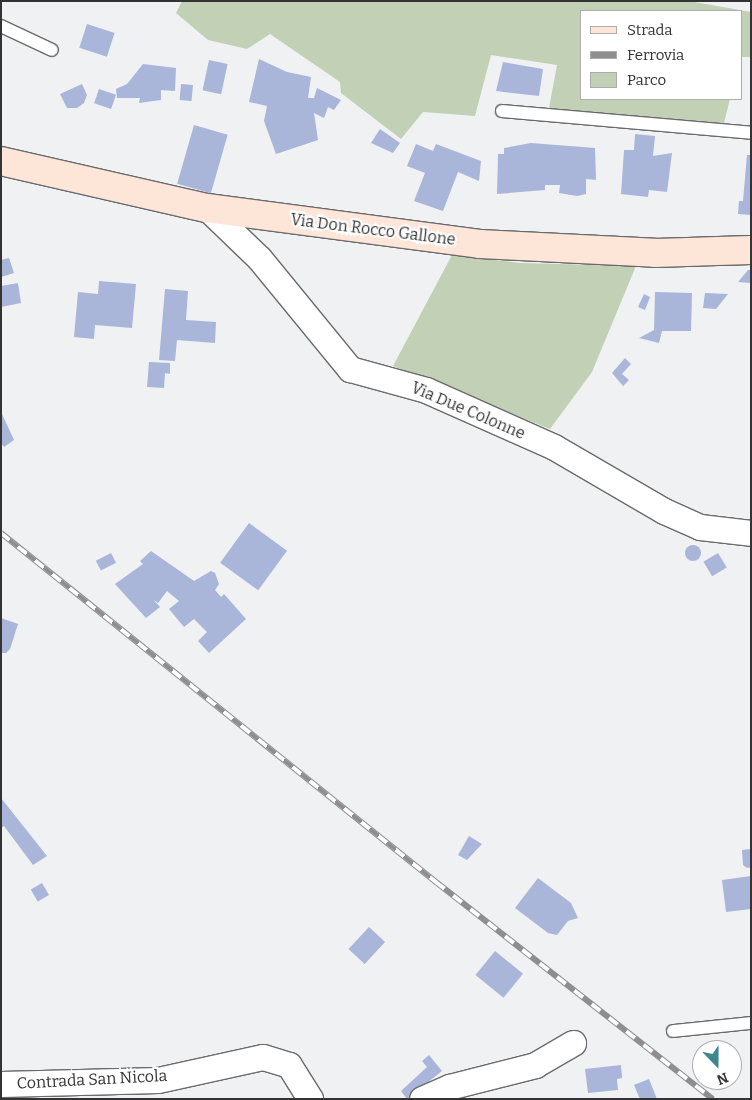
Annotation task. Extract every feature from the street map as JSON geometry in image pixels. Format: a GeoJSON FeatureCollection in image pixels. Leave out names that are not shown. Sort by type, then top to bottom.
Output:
{"type":"FeatureCollection","features":[{"type":"Feature","properties":{"kind":"main road","name":"Via Don Rocco Gallone"},"geometry":{"type":"LineString","coordinates":[[1,161],[207,208],[480,244],[655,253],[751,250]]}},
{"type":"Feature","properties":{"kind":"street","name":"Via Due Colonne"},"geometry":{"type":"LineString","coordinates":[[207,208],[259,258],[350,369],[426,390],[554,448],[664,511],[700,527],[751,533]]}},
{"type":"Feature","properties":{"kind":"street"},"geometry":{"type":"LineString","coordinates":[[422,1099],[449,1087],[535,1064],[573,1043]]}},
{"type":"Feature","properties":{"kind":"street","name":"Contrada San Nicola"},"geometry":{"type":"LineString","coordinates":[[1,1084],[158,1080],[263,1056],[289,1065],[310,1099]]}},
{"type":"Feature","properties":{"kind":"lane"},"geometry":{"type":"LineString","coordinates":[[1,26],[52,50]]}},
{"type":"Feature","properties":{"kind":"lane"},"geometry":{"type":"LineString","coordinates":[[502,111],[751,133]]}},
{"type":"Feature","properties":{"kind":"lane"},"geometry":{"type":"LineString","coordinates":[[673,1031],[751,1023]]}},
{"type":"Feature","properties":{"kind":"green space"},"geometry":{"type":"Polygon","coordinates":[[[182,1],[689,1],[740,10],[580,10],[580,100],[730,100],[723,127],[549,108],[557,65],[491,55],[475,116],[423,112],[401,139],[341,93],[340,82],[270,34],[247,49],[208,40],[176,13],[182,1]]]}},
{"type":"Feature","properties":{"kind":"green space"},"geometry":{"type":"Polygon","coordinates":[[[742,10],[751,12],[751,57],[742,57],[742,10]]]}},
{"type":"Feature","properties":{"kind":"green space"},"geometry":{"type":"Polygon","coordinates":[[[452,255],[520,263],[636,266],[592,372],[550,429],[393,366],[452,255]]]}},
{"type":"Feature","properties":{"kind":"building"},"geometry":{"type":"Polygon","coordinates":[[[87,24],[115,33],[107,57],[79,48],[87,24]]]}},
{"type":"Feature","properties":{"kind":"building"},"geometry":{"type":"Polygon","coordinates":[[[259,59],[287,72],[311,77],[308,98],[314,98],[317,88],[341,100],[334,110],[328,107],[324,118],[314,113],[318,140],[276,154],[264,121],[267,106],[249,102],[259,59]]]}},
{"type":"Feature","properties":{"kind":"building"},"geometry":{"type":"Polygon","coordinates":[[[209,60],[228,64],[221,94],[203,90],[209,60]]]}},
{"type":"Feature","properties":{"kind":"building"},"geometry":{"type":"Polygon","coordinates":[[[503,62],[543,69],[539,96],[496,91],[503,62]]]}},
{"type":"Feature","properties":{"kind":"building"},"geometry":{"type":"Polygon","coordinates":[[[143,64],[176,68],[175,91],[161,90],[161,100],[139,103],[140,98],[117,98],[116,89],[127,84],[143,64]]]}},
{"type":"Feature","properties":{"kind":"building"},"geometry":{"type":"Polygon","coordinates":[[[82,84],[87,95],[84,103],[77,108],[67,108],[60,94],[82,84]]]}},
{"type":"Feature","properties":{"kind":"building"},"geometry":{"type":"Polygon","coordinates":[[[181,84],[193,85],[192,101],[180,100],[181,84]]]}},
{"type":"Feature","properties":{"kind":"building"},"geometry":{"type":"Polygon","coordinates":[[[99,89],[116,95],[111,109],[94,103],[99,89]]]}},
{"type":"Feature","properties":{"kind":"building"},"geometry":{"type":"Polygon","coordinates":[[[194,125],[228,135],[211,193],[177,184],[194,125]]]}},
{"type":"Feature","properties":{"kind":"building"},"geometry":{"type":"Polygon","coordinates":[[[380,129],[400,143],[393,153],[371,143],[380,129]]]}},
{"type":"Feature","properties":{"kind":"building"},"geometry":{"type":"Polygon","coordinates":[[[635,134],[655,136],[653,156],[672,153],[667,192],[649,190],[648,197],[621,194],[624,150],[634,150],[635,134]]]}},
{"type":"Feature","properties":{"kind":"building"},"geometry":{"type":"Polygon","coordinates":[[[531,143],[595,148],[596,180],[586,179],[586,194],[577,196],[559,193],[560,185],[545,185],[545,190],[497,194],[498,154],[504,154],[504,148],[531,143]]]}},
{"type":"Feature","properties":{"kind":"building"},"geometry":{"type":"Polygon","coordinates":[[[416,144],[433,151],[436,144],[481,161],[479,181],[458,172],[443,211],[414,201],[425,173],[407,166],[416,144]]]}},
{"type":"Feature","properties":{"kind":"building"},"geometry":{"type":"Polygon","coordinates":[[[747,155],[751,155],[751,215],[738,214],[739,201],[743,201],[747,155]]]}},
{"type":"Feature","properties":{"kind":"building"},"geometry":{"type":"Polygon","coordinates":[[[9,258],[14,273],[1,277],[1,260],[9,258]]]}},
{"type":"Feature","properties":{"kind":"building"},"geometry":{"type":"Polygon","coordinates":[[[748,270],[751,270],[751,283],[738,282],[748,270]]]}},
{"type":"Feature","properties":{"kind":"building"},"geometry":{"type":"Polygon","coordinates":[[[99,281],[136,284],[132,328],[95,325],[94,339],[74,337],[78,292],[98,294],[99,281]]]}},
{"type":"Feature","properties":{"kind":"building"},"geometry":{"type":"Polygon","coordinates":[[[18,283],[21,303],[1,307],[1,286],[18,283]]]}},
{"type":"Feature","properties":{"kind":"building"},"geometry":{"type":"Polygon","coordinates":[[[165,289],[188,291],[186,320],[216,322],[215,343],[177,340],[175,361],[159,360],[165,289]]]}},
{"type":"Feature","properties":{"kind":"building"},"geometry":{"type":"Polygon","coordinates":[[[655,292],[692,293],[691,331],[662,331],[659,343],[639,338],[654,330],[655,292]]]}},
{"type":"Feature","properties":{"kind":"building"},"geometry":{"type":"Polygon","coordinates":[[[705,293],[728,294],[716,309],[703,308],[705,293]]]}},
{"type":"Feature","properties":{"kind":"building"},"geometry":{"type":"Polygon","coordinates":[[[644,294],[650,297],[645,310],[638,307],[644,294]]]}},
{"type":"Feature","properties":{"kind":"building"},"geometry":{"type":"Polygon","coordinates":[[[625,358],[631,364],[622,374],[629,380],[623,386],[612,373],[625,358]]]}},
{"type":"Feature","properties":{"kind":"building"},"geometry":{"type":"Polygon","coordinates":[[[149,362],[170,363],[170,374],[165,373],[164,388],[147,387],[149,362]]]}},
{"type":"Feature","properties":{"kind":"building"},"geometry":{"type":"Polygon","coordinates":[[[1,412],[14,440],[4,447],[1,443],[1,412]]]}},
{"type":"Feature","properties":{"kind":"building"},"geometry":{"type":"Polygon","coordinates":[[[249,523],[287,551],[258,590],[220,563],[249,523]]]}},
{"type":"Feature","properties":{"kind":"building"},"geometry":{"type":"Polygon","coordinates":[[[690,545],[696,545],[701,550],[699,559],[690,561],[685,556],[685,550],[690,545]]]}},
{"type":"Feature","properties":{"kind":"building"},"geometry":{"type":"Polygon","coordinates":[[[151,551],[194,581],[211,571],[215,573],[219,584],[215,590],[221,597],[224,594],[246,619],[209,653],[198,641],[207,632],[194,619],[184,627],[169,609],[179,601],[167,591],[158,603],[153,599],[160,607],[146,618],[115,584],[143,564],[140,561],[151,551]]]}},
{"type":"Feature","properties":{"kind":"building"},"geometry":{"type":"Polygon","coordinates":[[[111,553],[116,563],[101,571],[96,561],[111,553]]]}},
{"type":"Feature","properties":{"kind":"building"},"geometry":{"type":"Polygon","coordinates":[[[718,553],[727,568],[712,576],[703,562],[718,553]]]}},
{"type":"Feature","properties":{"kind":"building"},"geometry":{"type":"Polygon","coordinates":[[[1,618],[18,624],[10,649],[6,653],[1,653],[1,618]]]}},
{"type":"Feature","properties":{"kind":"building"},"geometry":{"type":"Polygon","coordinates":[[[1,798],[47,856],[33,865],[4,826],[1,828],[1,798]]]}},
{"type":"Feature","properties":{"kind":"building"},"geometry":{"type":"Polygon","coordinates":[[[469,836],[482,844],[467,860],[458,855],[469,836]]]}},
{"type":"Feature","properties":{"kind":"building"},"geometry":{"type":"Polygon","coordinates":[[[751,849],[751,867],[747,868],[743,865],[742,850],[751,849]]]}},
{"type":"Feature","properties":{"kind":"building"},"geometry":{"type":"Polygon","coordinates":[[[751,876],[751,909],[726,912],[722,880],[751,876]]]}},
{"type":"Feature","properties":{"kind":"building"},"geometry":{"type":"Polygon","coordinates":[[[538,878],[571,903],[578,918],[568,921],[557,935],[548,933],[515,908],[538,878]]]}},
{"type":"Feature","properties":{"kind":"building"},"geometry":{"type":"Polygon","coordinates":[[[42,883],[49,895],[38,902],[31,890],[42,883]]]}},
{"type":"Feature","properties":{"kind":"building"},"geometry":{"type":"Polygon","coordinates":[[[369,927],[385,942],[365,964],[349,949],[369,927]]]}},
{"type":"Feature","properties":{"kind":"building"},"geometry":{"type":"Polygon","coordinates":[[[495,951],[523,974],[503,998],[475,975],[495,951]]]}},
{"type":"Feature","properties":{"kind":"building"},"geometry":{"type":"Polygon","coordinates":[[[429,1055],[442,1071],[407,1099],[401,1091],[427,1067],[422,1061],[429,1055]]]}},
{"type":"Feature","properties":{"kind":"building"},"geometry":{"type":"Polygon","coordinates":[[[621,1065],[622,1078],[617,1079],[618,1090],[588,1093],[585,1069],[621,1065]]]}},
{"type":"Feature","properties":{"kind":"building"},"geometry":{"type":"Polygon","coordinates":[[[649,1079],[657,1099],[640,1099],[634,1085],[649,1079]]]}},
{"type":"Feature","properties":{"kind":"railway"},"geometry":{"type":"LineString","coordinates":[[1,533],[436,882],[713,1099]]}}]}
